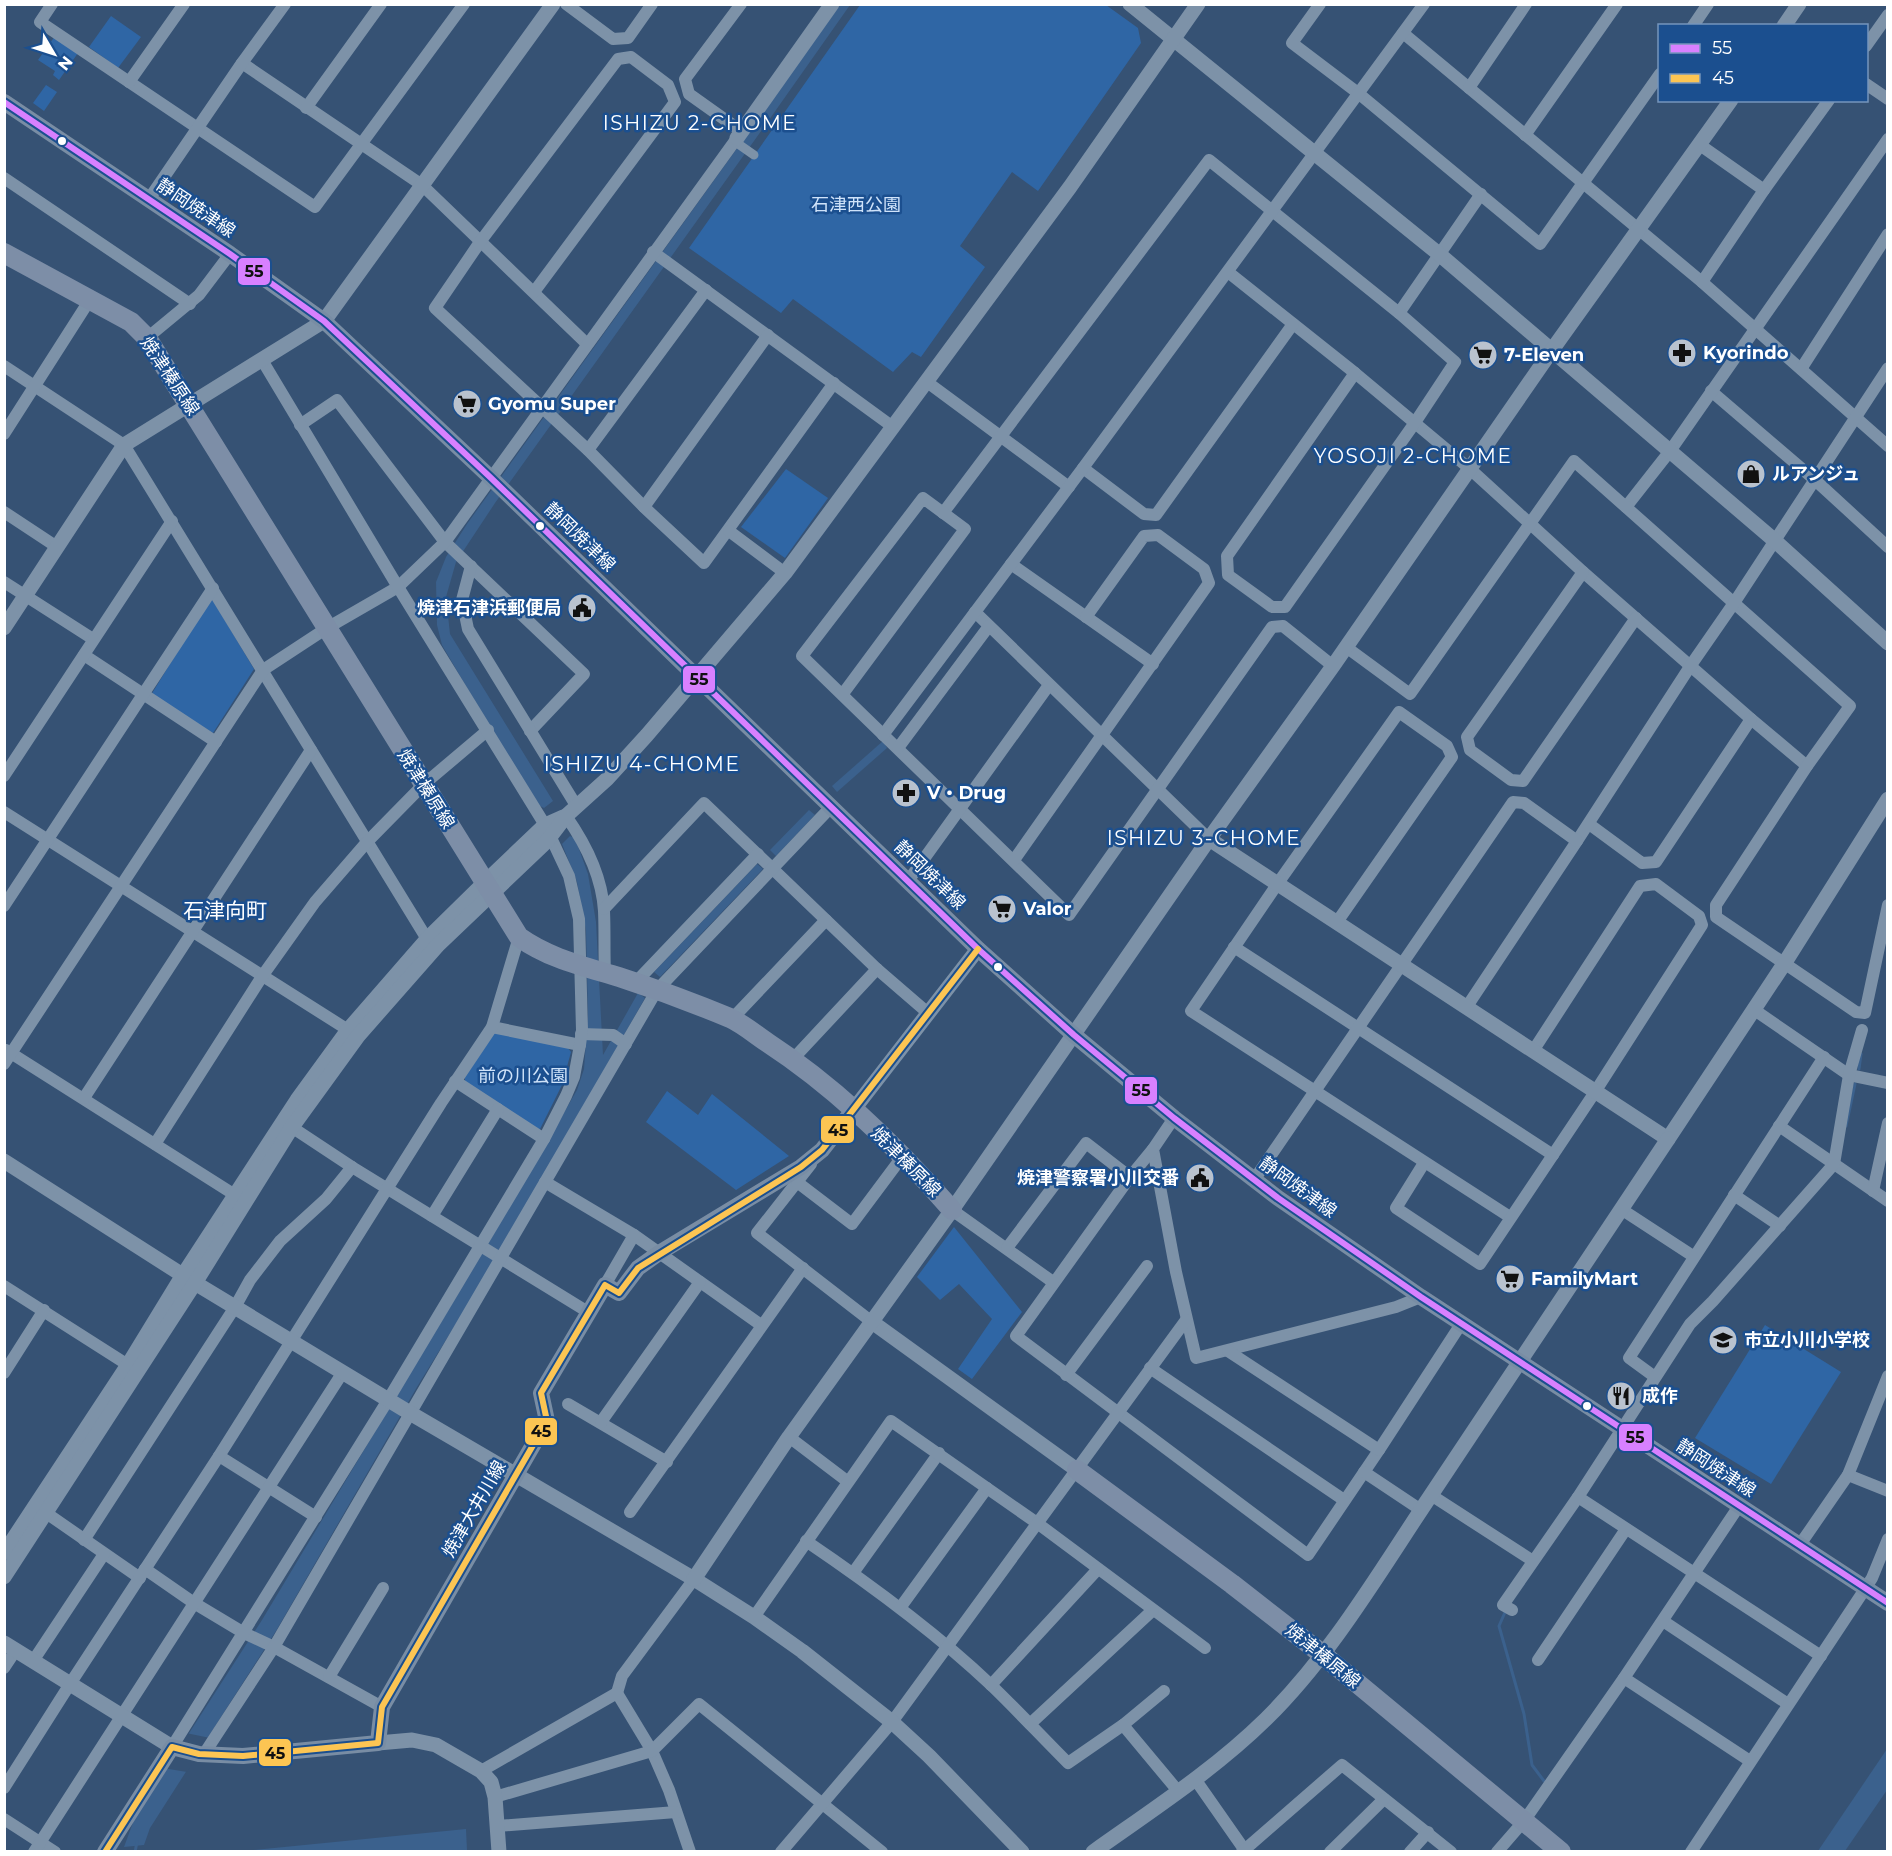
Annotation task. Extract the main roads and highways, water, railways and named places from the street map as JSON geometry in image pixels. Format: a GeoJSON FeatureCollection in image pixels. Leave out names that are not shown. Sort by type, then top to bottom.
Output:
{"type":"FeatureCollection","features":[{"type":"Feature","properties":{"kind":"main road","name":"静岡焼津線"},"geometry":{"type":"LineString","coordinates":[[4,102],[230,254],[324,321],[507,494],[978,949],[1074,1035],[1174,1118],[1254,1180],[1421,1297],[1887,1603]]}},
{"type":"Feature","properties":{"kind":"main road","name":"焼津榛原線"},"geometry":{"type":"LineString","coordinates":[[4,253],[131,322],[147,338],[519,937],[538,950],[732,1019],[794,1059],[854,1109],[952,1210]]}},
{"type":"Feature","properties":{"kind":"main road","name":"焼津大井川線"},"geometry":{"type":"LineString","coordinates":[[105,1851],[174,1748],[201,1754],[243,1756],[378,1743],[382,1707],[547,1421],[541,1393],[604,1285],[619,1293],[638,1268],[659,1253],[801,1167],[822,1150],[854,1109]]}},
{"type":"Feature","properties":{"kind":"main road","name":"焼津榛原線"},"geometry":{"type":"LineString","coordinates":[[1077,1470],[1232,1584],[1322,1654],[1561,1851]]}},
{"type":"Feature","properties":{"kind":"waterway"},"geometry":{"type":"LineString","coordinates":[[1859,1069],[1861,1054]]}},
{"type":"Feature","properties":{"kind":"waterway"},"geometry":{"type":"LineString","coordinates":[[1846,1126],[1855,1084]]}},
{"type":"Feature","properties":{"kind":"waterway"},"geometry":{"type":"LineString","coordinates":[[1506,1610],[1499,1626],[1524,1714],[1532,1765],[1544,1781]]}},
{"type":"Feature","properties":{"kind":"waterway"},"geometry":{"type":"LineString","coordinates":[[135,1852],[137,1842]]}},
{"type":"Feature","properties":{"kind":"place","name":"Kyorindo"},"geometry":{"type":"Point","coordinates":[1682,353]}},
{"type":"Feature","properties":{"kind":"place","name":"7-Eleven"},"geometry":{"type":"Point","coordinates":[1483,355]}},
{"type":"Feature","properties":{"kind":"place","name":"Gyomu Super"},"geometry":{"type":"Point","coordinates":[467,404]}},
{"type":"Feature","properties":{"kind":"place","name":"ルアンジュ"},"geometry":{"type":"Point","coordinates":[1751,474]}},
{"type":"Feature","properties":{"kind":"place","name":"焼津石津浜郵便局"},"geometry":{"type":"Point","coordinates":[582,608]}},
{"type":"Feature","properties":{"kind":"place","name":"V・Drug"},"geometry":{"type":"Point","coordinates":[906,793]}},
{"type":"Feature","properties":{"kind":"place","name":"Valor"},"geometry":{"type":"Point","coordinates":[1002,909]}},
{"type":"Feature","properties":{"kind":"place","name":"焼津警察署小川交番"},"geometry":{"type":"Point","coordinates":[1200,1178]}},
{"type":"Feature","properties":{"kind":"place","name":"FamilyMart"},"geometry":{"type":"Point","coordinates":[1510,1279]}},
{"type":"Feature","properties":{"kind":"place","name":"市立小川小学校"},"geometry":{"type":"Point","coordinates":[1723,1340]}},
{"type":"Feature","properties":{"kind":"place","name":"成作"},"geometry":{"type":"Point","coordinates":[1621,1396]}},
{"type":"Feature","properties":{"kind":"district","name":"ISHIZU 2-CHOME"},"geometry":{"type":"Point","coordinates":[700,123]}},
{"type":"Feature","properties":{"kind":"district","name":"YOSOJI 2-CHOME"},"geometry":{"type":"Point","coordinates":[1413,456]}},
{"type":"Feature","properties":{"kind":"district","name":"ISHIZU 4-CHOME"},"geometry":{"type":"Point","coordinates":[642,764]}},
{"type":"Feature","properties":{"kind":"district","name":"ISHIZU 3-CHOME"},"geometry":{"type":"Point","coordinates":[1204,838]}},
{"type":"Feature","properties":{"kind":"district","name":"石津向町"},"geometry":{"type":"Point","coordinates":[225,910]}},
{"type":"Feature","properties":{"kind":"park label","name":"石津西公園"},"geometry":{"type":"Point","coordinates":[856,205]}},
{"type":"Feature","properties":{"kind":"park label","name":"前の川公園"},"geometry":{"type":"Point","coordinates":[523,1076]}}]}
